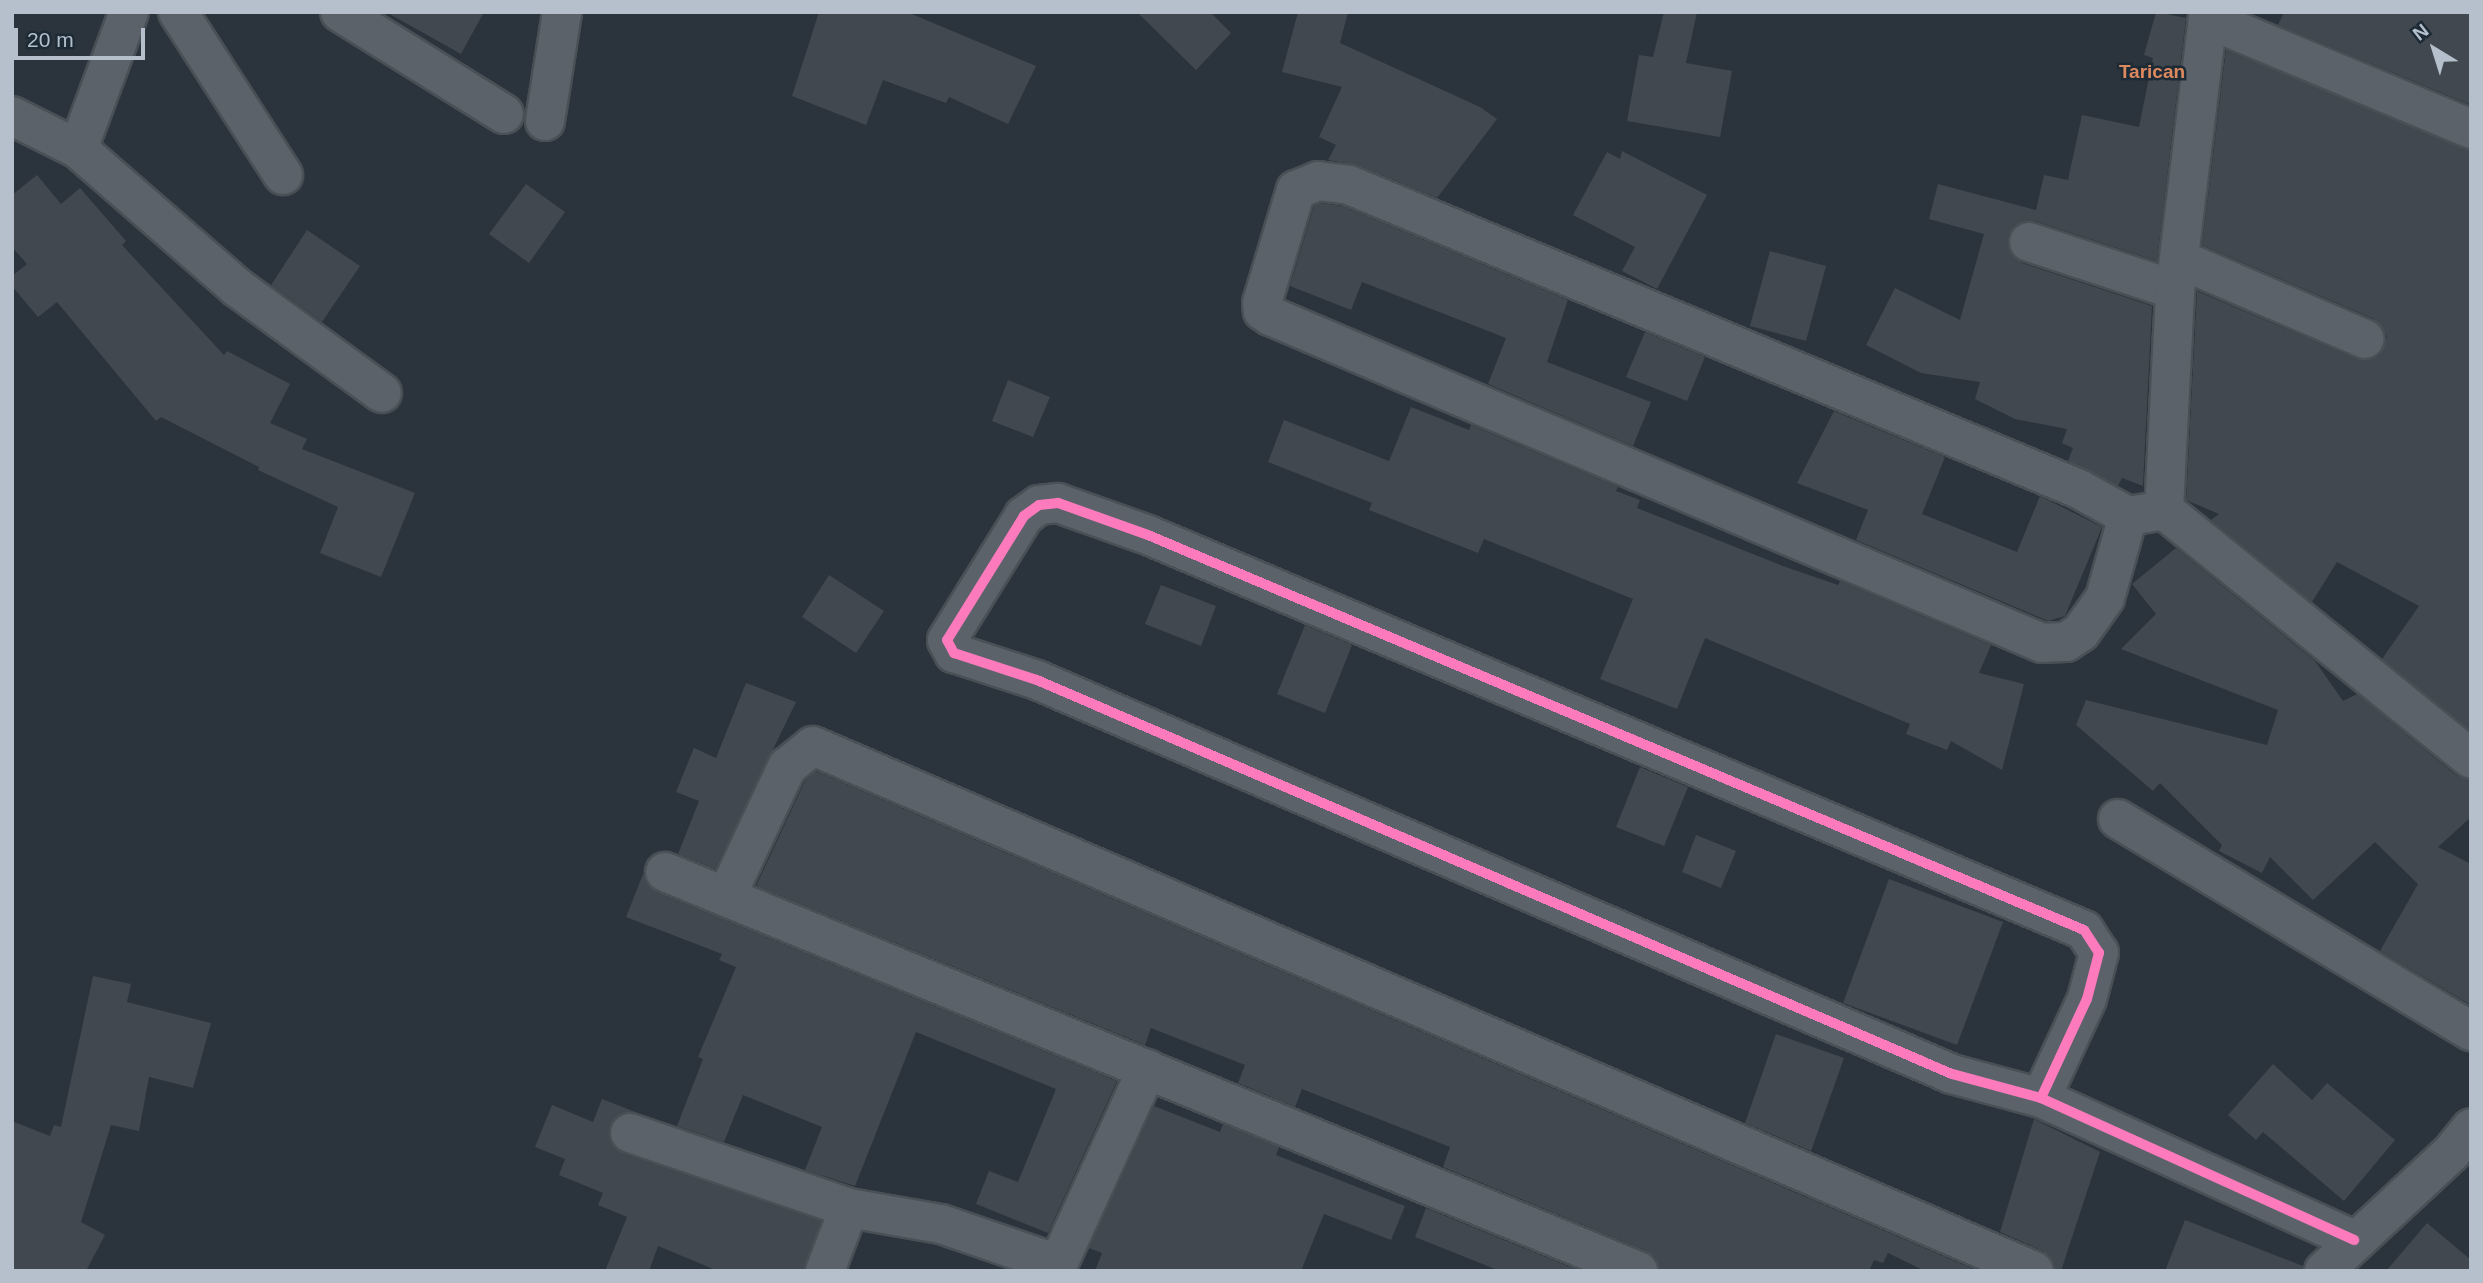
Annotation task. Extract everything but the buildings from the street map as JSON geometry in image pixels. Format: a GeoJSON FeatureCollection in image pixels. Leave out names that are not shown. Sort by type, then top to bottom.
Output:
{"type":"FeatureCollection","features":[{"type":"Feature","properties":{"kind":"street"},"geometry":{"type":"LineString","coordinates":[[78,149],[129,12]]}},
{"type":"Feature","properties":{"kind":"street"},"geometry":{"type":"LineString","coordinates":[[178,12],[283,175]]}},
{"type":"Feature","properties":{"kind":"street"},"geometry":{"type":"LineString","coordinates":[[340,12],[504,114]]}},
{"type":"Feature","properties":{"kind":"street"},"geometry":{"type":"LineString","coordinates":[[545,121],[562,12]]}},
{"type":"Feature","properties":{"kind":"street"},"geometry":{"type":"LineString","coordinates":[[2471,129],[2249,22],[2207,15],[2146,513],[2105,598],[2066,642],[2042,643],[1270,316],[1263,311],[1262,303],[1296,190],[1318,181],[1349,185],[2079,489],[2146,513],[2471,759]]}},
{"type":"Feature","properties":{"kind":"street"},"geometry":{"type":"LineString","coordinates":[[12,116],[78,149],[238,288],[382,393]]}},
{"type":"Feature","properties":{"kind":"street"},"geometry":{"type":"LineString","coordinates":[[2029,242],[2177,274],[2365,339]]}},
{"type":"Feature","properties":{"kind":"street"},"geometry":{"type":"LineString","coordinates":[[2041,1098],[2087,999],[2099,953],[2084,930],[1148,535],[1058,503],[1039,505],[1024,516],[947,640],[954,653],[1037,680],[1952,1074],[2041,1098],[2354,1240]]}},
{"type":"Feature","properties":{"kind":"street"},"geometry":{"type":"LineString","coordinates":[[726,897],[787,767],[813,746],[2034,1271]]}},
{"type":"Feature","properties":{"kind":"street"},"geometry":{"type":"LineString","coordinates":[[2118,819],[2471,1031]]}},
{"type":"Feature","properties":{"kind":"street"},"geometry":{"type":"LineString","coordinates":[[665,872],[1638,1271]]}},
{"type":"Feature","properties":{"kind":"street"},"geometry":{"type":"LineString","coordinates":[[630,1133],[849,1209],[941,1224],[1056,1267],[1147,1069]]}},
{"type":"Feature","properties":{"kind":"street"},"geometry":{"type":"LineString","coordinates":[[2324,1271],[2354,1240],[2451,1153],[2471,1128]]}},
{"type":"Feature","properties":{"kind":"street"},"geometry":{"type":"LineString","coordinates":[[825,1271],[849,1209]]}},
{"type":"Feature","properties":{"kind":"cycle path"},"geometry":{"type":"LineString","coordinates":[[2041,1098],[2087,999],[2099,953],[2084,930],[1148,535],[1058,503],[1039,505],[1024,516],[947,640],[954,653],[1037,680],[1952,1074],[2041,1098],[2354,1240]]}},
{"type":"Feature","properties":{"kind":"district","name":"Tarican"},"geometry":{"type":"Point","coordinates":[2152,72]}}]}
